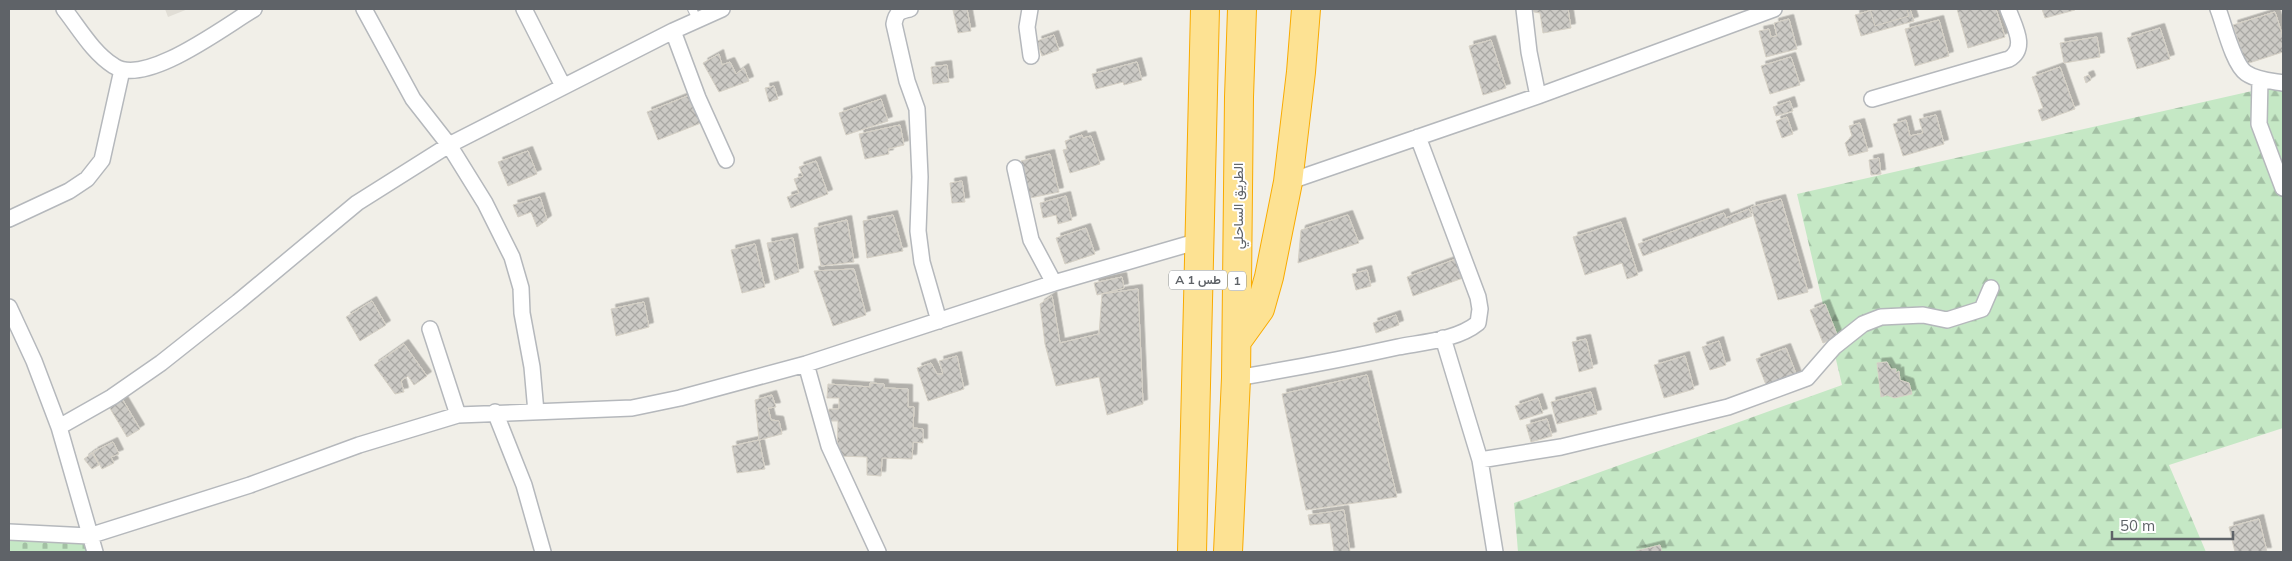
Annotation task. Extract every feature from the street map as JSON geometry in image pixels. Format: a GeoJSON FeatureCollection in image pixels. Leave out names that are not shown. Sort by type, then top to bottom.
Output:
{"type":"FeatureCollection","features":[{"type":"Feature","properties":{"kind":"highway"},"geometry":{"type":"LineString","coordinates":[[1186,9],[1188,39],[1202,129]]}},
{"type":"Feature","properties":{"kind":"highway","name":"A 1 طس"},"geometry":{"type":"LineString","coordinates":[[1192,552],[1205,9]]}},
{"type":"Feature","properties":{"kind":"highway","name":"الطريق الساحلي"},"geometry":{"type":"LineString","coordinates":[[1228,552],[1237,341],[1239,98],[1242,9]]}},
{"type":"Feature","properties":{"kind":"highway"},"geometry":{"type":"LineString","coordinates":[[1237,341],[1260,309],[1288,182],[1301,72],[1306,9]]}},
{"type":"Feature","properties":{"kind":"street"},"geometry":{"type":"LineString","coordinates":[[64,9],[98,53],[115,67],[122,70],[135,71],[156,66],[254,9]]}},
{"type":"Feature","properties":{"kind":"street"},"geometry":{"type":"LineString","coordinates":[[364,9],[412,99],[449,144],[485,203],[518,273],[532,367],[536,412]]}},
{"type":"Feature","properties":{"kind":"street"},"geometry":{"type":"LineString","coordinates":[[524,9],[564,86]]}},
{"type":"Feature","properties":{"kind":"street"},"geometry":{"type":"LineString","coordinates":[[59,427],[112,397],[160,363],[238,302],[357,203],[449,144],[672,31],[695,15],[722,9]]}},
{"type":"Feature","properties":{"kind":"street"},"geometry":{"type":"LineString","coordinates":[[910,9],[900,11],[895,16],[894,24],[917,109],[920,177],[918,231],[922,262],[939,321]]}},
{"type":"Feature","properties":{"kind":"street"},"geometry":{"type":"LineString","coordinates":[[1030,9],[1028,27],[1031,56]]}},
{"type":"Feature","properties":{"kind":"street"},"geometry":{"type":"LineString","coordinates":[[1524,9],[1529,52],[1538,96]]}},
{"type":"Feature","properties":{"kind":"street"},"geometry":{"type":"LineString","coordinates":[[1288,182],[1538,96],[1774,9]]}},
{"type":"Feature","properties":{"kind":"street"},"geometry":{"type":"LineString","coordinates":[[1872,99],[2009,60],[2019,51],[2020,43],[2008,9]]}},
{"type":"Feature","properties":{"kind":"street"},"geometry":{"type":"LineString","coordinates":[[2218,9],[2238,65],[2246,73],[2260,79],[2283,83]]}},
{"type":"Feature","properties":{"kind":"street"},"geometry":{"type":"LineString","coordinates":[[672,31],[698,98],[726,160]]}},
{"type":"Feature","properties":{"kind":"street"},"geometry":{"type":"LineString","coordinates":[[9,219],[68,191],[87,178],[102,160],[122,70]]}},
{"type":"Feature","properties":{"kind":"street"},"geometry":{"type":"LineString","coordinates":[[2260,79],[2259,124],[2283,188]]}},
{"type":"Feature","properties":{"kind":"street"},"geometry":{"type":"LineString","coordinates":[[1236,378],[1323,363],[1443,338],[1468,331],[1478,323],[1480,310],[1478,297],[1418,137]]}},
{"type":"Feature","properties":{"kind":"street"},"geometry":{"type":"LineString","coordinates":[[1015,168],[1031,240],[1054,283]]}},
{"type":"Feature","properties":{"kind":"street"},"geometry":{"type":"LineString","coordinates":[[9,532],[89,536],[250,485],[359,445],[458,415],[495,412],[632,408],[728,386],[806,364],[1054,283],[1199,241]]}},
{"type":"Feature","properties":{"kind":"street"},"geometry":{"type":"LineString","coordinates":[[1480,460],[1561,447],[1728,407],[1807,378],[1834,347],[1863,324],[1881,317],[1923,316],[1947,320],[1982,309],[1991,288]]}},
{"type":"Feature","properties":{"kind":"street"},"geometry":{"type":"LineString","coordinates":[[9,308],[34,361],[59,427],[95,552]]}},
{"type":"Feature","properties":{"kind":"street"},"geometry":{"type":"LineString","coordinates":[[430,329],[458,415]]}},
{"type":"Feature","properties":{"kind":"street"},"geometry":{"type":"LineString","coordinates":[[1443,338],[1480,460],[1495,552]]}},
{"type":"Feature","properties":{"kind":"street"},"geometry":{"type":"LineString","coordinates":[[806,364],[829,446],[878,552]]}},
{"type":"Feature","properties":{"kind":"street"},"geometry":{"type":"LineString","coordinates":[[495,412],[524,485],[543,552]]}},
{"type":"Feature","properties":{"kind":"shaded area"},"geometry":{"type":"Polygon","coordinates":[[[165,9],[188,9],[168,17],[165,9]]]}},
{"type":"Feature","properties":{"kind":"green space"},"geometry":{"type":"Polygon","coordinates":[[[2283,84],[2283,428],[2169,465],[2206,552],[1518,552],[1514,503],[1842,385],[1797,194],[2283,84]]]}},
{"type":"Feature","properties":{"kind":"green space"},"geometry":{"type":"Polygon","coordinates":[[[9,531],[82,535],[88,552],[9,552],[9,531]]]}},
{"type":"Feature","properties":{"kind":"building"},"geometry":{"type":"Polygon","coordinates":[[[967,9],[971,31],[958,33],[953,10],[967,9]]]}},
{"type":"Feature","properties":{"kind":"building"},"geometry":{"type":"Polygon","coordinates":[[[1533,9],[1568,9],[1571,28],[1543,33],[1540,13],[1534,12],[1533,9]]]}},
{"type":"Feature","properties":{"kind":"building"},"geometry":{"type":"Polygon","coordinates":[[[1870,9],[1907,9],[1909,16],[1875,26],[1870,9]]]}},
{"type":"Feature","properties":{"kind":"building"},"geometry":{"type":"Polygon","coordinates":[[[1876,9],[1910,9],[1914,21],[1861,36],[1855,15],[1876,9]]]}},
{"type":"Feature","properties":{"kind":"building"},"geometry":{"type":"Polygon","coordinates":[[[1957,9],[1996,9],[2005,37],[1968,48],[1957,9]]]}},
{"type":"Feature","properties":{"kind":"building"},"geometry":{"type":"Polygon","coordinates":[[[2042,9],[2075,9],[2075,10],[2045,18],[2042,9]]]}},
{"type":"Feature","properties":{"kind":"building"},"geometry":{"type":"Polygon","coordinates":[[[2275,12],[2283,37],[2283,52],[2246,64],[2233,25],[2275,12]]]}},
{"type":"Feature","properties":{"kind":"building"},"geometry":{"type":"Polygon","coordinates":[[[1789,19],[1797,49],[1766,57],[1759,31],[1769,29],[1771,37],[1777,36],[1774,23],[1789,19]]]}},
{"type":"Feature","properties":{"kind":"building"},"geometry":{"type":"Polygon","coordinates":[[[1939,20],[1949,56],[1915,66],[1905,29],[1939,20]]]}},
{"type":"Feature","properties":{"kind":"building"},"geometry":{"type":"Polygon","coordinates":[[[2160,28],[2170,59],[2137,69],[2127,38],[2160,28]]]}},
{"type":"Feature","properties":{"kind":"building"},"geometry":{"type":"Polygon","coordinates":[[[1054,35],[1059,50],[1042,56],[1037,41],[1054,35]]]}},
{"type":"Feature","properties":{"kind":"building"},"geometry":{"type":"Polygon","coordinates":[[[2097,37],[2100,57],[2064,63],[2060,43],[2097,37]]]}},
{"type":"Feature","properties":{"kind":"building"},"geometry":{"type":"Polygon","coordinates":[[[1491,40],[1506,88],[1483,95],[1469,46],[1491,40]]]}},
{"type":"Feature","properties":{"kind":"building"},"geometry":{"type":"Polygon","coordinates":[[[719,54],[722,65],[730,62],[736,74],[744,68],[749,81],[719,92],[703,63],[719,54]]]}},
{"type":"Feature","properties":{"kind":"building"},"geometry":{"type":"Polygon","coordinates":[[[1791,57],[1800,85],[1770,94],[1761,66],[1791,57]]]}},
{"type":"Feature","properties":{"kind":"building"},"geometry":{"type":"Polygon","coordinates":[[[1137,62],[1142,80],[1124,85],[1123,82],[1096,89],[1092,74],[1137,62]]]}},
{"type":"Feature","properties":{"kind":"building"},"geometry":{"type":"Polygon","coordinates":[[[947,65],[949,82],[933,84],[931,67],[947,65]]]}},
{"type":"Feature","properties":{"kind":"building"},"geometry":{"type":"Polygon","coordinates":[[[2060,67],[2075,109],[2042,121],[2038,110],[2043,108],[2032,77],[2060,67]]]}},
{"type":"Feature","properties":{"kind":"building"},"geometry":{"type":"Polygon","coordinates":[[[2089,75],[2091,80],[2086,83],[2084,77],[2089,75]]]}},
{"type":"Feature","properties":{"kind":"building"},"geometry":{"type":"Polygon","coordinates":[[[774,86],[778,99],[769,102],[765,88],[774,86]]]}},
{"type":"Feature","properties":{"kind":"building"},"geometry":{"type":"Polygon","coordinates":[[[690,95],[701,123],[658,140],[647,112],[690,95]]]}},
{"type":"Feature","properties":{"kind":"building"},"geometry":{"type":"Polygon","coordinates":[[[881,99],[888,121],[846,135],[839,113],[881,99]]]}},
{"type":"Feature","properties":{"kind":"building"},"geometry":{"type":"Polygon","coordinates":[[[1790,101],[1793,111],[1776,116],[1773,107],[1790,101]]]}},
{"type":"Feature","properties":{"kind":"building"},"geometry":{"type":"Polygon","coordinates":[[[1936,115],[1944,144],[1903,156],[1893,124],[1906,120],[1910,136],[1923,133],[1919,119],[1936,115]]]}},
{"type":"Feature","properties":{"kind":"building"},"geometry":{"type":"Polygon","coordinates":[[[1787,117],[1793,134],[1782,138],[1776,121],[1787,117]]]}},
{"type":"Feature","properties":{"kind":"building"},"geometry":{"type":"Polygon","coordinates":[[[1860,123],[1868,151],[1849,156],[1845,143],[1852,136],[1849,126],[1860,123]]]}},
{"type":"Feature","properties":{"kind":"building"},"geometry":{"type":"Polygon","coordinates":[[[900,125],[904,145],[888,149],[889,154],[865,159],[859,134],[900,125]]]}},
{"type":"Feature","properties":{"kind":"building"},"geometry":{"type":"Polygon","coordinates":[[[1082,135],[1083,138],[1091,136],[1100,164],[1070,173],[1063,150],[1067,149],[1065,141],[1082,135]]]}},
{"type":"Feature","properties":{"kind":"building"},"geometry":{"type":"Polygon","coordinates":[[[528,151],[537,174],[508,186],[498,162],[528,151]]]}},
{"type":"Feature","properties":{"kind":"building"},"geometry":{"type":"Polygon","coordinates":[[[1050,154],[1059,192],[1030,198],[1021,161],[1050,154]]]}},
{"type":"Feature","properties":{"kind":"building"},"geometry":{"type":"Polygon","coordinates":[[[1879,158],[1881,174],[1871,175],[1869,160],[1879,158]]]}},
{"type":"Feature","properties":{"kind":"building"},"geometry":{"type":"Polygon","coordinates":[[[816,161],[828,194],[791,208],[787,197],[799,193],[794,179],[803,176],[799,167],[816,161]]]}},
{"type":"Feature","properties":{"kind":"building"},"geometry":{"type":"Polygon","coordinates":[[[962,181],[965,202],[952,203],[950,183],[962,181]]]}},
{"type":"Feature","properties":{"kind":"building"},"geometry":{"type":"Polygon","coordinates":[[[1066,196],[1072,220],[1058,224],[1056,215],[1043,218],[1040,203],[1066,196]]]}},
{"type":"Feature","properties":{"kind":"building"},"geometry":{"type":"Polygon","coordinates":[[[540,197],[547,220],[537,227],[531,212],[518,217],[513,205],[540,197]]]}},
{"type":"Feature","properties":{"kind":"building"},"geometry":{"type":"Polygon","coordinates":[[[1781,199],[1808,292],[1778,300],[1751,207],[1781,199]]]}},
{"type":"Feature","properties":{"kind":"building"},"geometry":{"type":"Polygon","coordinates":[[[1749,209],[1752,216],[1643,256],[1638,244],[1724,213],[1726,218],[1749,209]]]}},
{"type":"Feature","properties":{"kind":"building"},"geometry":{"type":"Polygon","coordinates":[[[893,215],[903,251],[867,258],[863,221],[893,215]]]}},
{"type":"Feature","properties":{"kind":"building"},"geometry":{"type":"Polygon","coordinates":[[[1348,215],[1359,243],[1298,263],[1301,230],[1348,215]]]}},
{"type":"Feature","properties":{"kind":"building"},"geometry":{"type":"Polygon","coordinates":[[[847,220],[854,262],[821,266],[814,228],[847,220]]]}},
{"type":"Feature","properties":{"kind":"building"},"geometry":{"type":"Polygon","coordinates":[[[1621,222],[1638,275],[1627,279],[1622,263],[1585,275],[1573,237],[1621,222]]]}},
{"type":"Feature","properties":{"kind":"building"},"geometry":{"type":"Polygon","coordinates":[[[1086,228],[1095,254],[1065,264],[1056,238],[1086,228]]]}},
{"type":"Feature","properties":{"kind":"building"},"geometry":{"type":"Polygon","coordinates":[[[793,238],[799,272],[775,280],[767,243],[793,238]]]}},
{"type":"Feature","properties":{"kind":"building"},"geometry":{"type":"Polygon","coordinates":[[[755,244],[765,287],[742,293],[731,250],[755,244]]]}},
{"type":"Feature","properties":{"kind":"building"},"geometry":{"type":"Polygon","coordinates":[[[1456,259],[1463,278],[1413,296],[1407,277],[1456,259]]]}},
{"type":"Feature","properties":{"kind":"building"},"geometry":{"type":"Polygon","coordinates":[[[854,269],[866,315],[833,326],[814,271],[854,269]]]}},
{"type":"Feature","properties":{"kind":"building"},"geometry":{"type":"Polygon","coordinates":[[[1367,270],[1371,286],[1356,290],[1352,274],[1367,270]]]}},
{"type":"Feature","properties":{"kind":"building"},"geometry":{"type":"Polygon","coordinates":[[[1122,277],[1124,288],[1097,295],[1094,283],[1122,277]]]}},
{"type":"Feature","properties":{"kind":"building"},"geometry":{"type":"Polygon","coordinates":[[[1138,289],[1143,404],[1107,415],[1099,377],[1056,386],[1045,344],[1040,304],[1052,296],[1060,343],[1099,334],[1102,294],[1138,289]]]}},
{"type":"Feature","properties":{"kind":"building"},"geometry":{"type":"Polygon","coordinates":[[[372,301],[386,325],[360,341],[346,317],[372,301]]]}},
{"type":"Feature","properties":{"kind":"building"},"geometry":{"type":"Polygon","coordinates":[[[644,302],[649,327],[616,336],[611,309],[644,302]]]}},
{"type":"Feature","properties":{"kind":"building"},"geometry":{"type":"Polygon","coordinates":[[[1825,304],[1838,337],[1823,343],[1810,310],[1825,304]]]}},
{"type":"Feature","properties":{"kind":"building"},"geometry":{"type":"Polygon","coordinates":[[[1396,315],[1399,325],[1376,333],[1373,323],[1396,315]]]}},
{"type":"Feature","properties":{"kind":"building"},"geometry":{"type":"Polygon","coordinates":[[[1586,339],[1593,368],[1579,372],[1572,342],[1586,339]]]}},
{"type":"Feature","properties":{"kind":"building"},"geometry":{"type":"Polygon","coordinates":[[[1719,341],[1726,365],[1710,370],[1702,347],[1719,341]]]}},
{"type":"Feature","properties":{"kind":"building"},"geometry":{"type":"Polygon","coordinates":[[[404,344],[427,376],[414,385],[408,376],[401,381],[404,392],[395,394],[374,365],[404,344]]]}},
{"type":"Feature","properties":{"kind":"building"},"geometry":{"type":"Polygon","coordinates":[[[1786,348],[1798,379],[1768,390],[1756,359],[1786,348]]]}},
{"type":"Feature","properties":{"kind":"building"},"geometry":{"type":"Polygon","coordinates":[[[957,356],[964,389],[928,401],[917,368],[931,363],[937,374],[943,374],[939,361],[957,356]]]}},
{"type":"Feature","properties":{"kind":"building"},"geometry":{"type":"Polygon","coordinates":[[[1685,356],[1694,389],[1664,398],[1654,365],[1685,356]]]}},
{"type":"Feature","properties":{"kind":"building"},"geometry":{"type":"Polygon","coordinates":[[[1887,362],[1891,369],[1896,369],[1896,373],[1899,371],[1900,380],[1909,383],[1912,394],[1894,398],[1887,395],[1881,397],[1877,363],[1887,362]]]}},
{"type":"Feature","properties":{"kind":"building"},"geometry":{"type":"Polygon","coordinates":[[[1367,375],[1397,497],[1306,510],[1282,394],[1367,375]]]}},
{"type":"Feature","properties":{"kind":"building"},"geometry":{"type":"Polygon","coordinates":[[[870,383],[884,384],[884,388],[908,389],[908,407],[914,407],[913,428],[923,429],[923,443],[913,442],[912,459],[882,458],[881,476],[867,475],[867,457],[837,456],[838,421],[828,421],[829,409],[839,409],[839,398],[827,398],[828,384],[870,387],[870,383]]]}},
{"type":"Feature","properties":{"kind":"building"},"geometry":{"type":"Polygon","coordinates":[[[1591,392],[1597,414],[1557,424],[1551,402],[1591,392]]]}},
{"type":"Feature","properties":{"kind":"building"},"geometry":{"type":"Polygon","coordinates":[[[772,395],[776,407],[768,408],[771,420],[779,421],[782,434],[759,440],[755,400],[772,395]]]}},
{"type":"Feature","properties":{"kind":"building"},"geometry":{"type":"Polygon","coordinates":[[[121,397],[140,429],[127,437],[108,405],[121,397]]]}},
{"type":"Feature","properties":{"kind":"building"},"geometry":{"type":"Polygon","coordinates":[[[1538,398],[1543,413],[1520,420],[1515,406],[1538,398]]]}},
{"type":"Feature","properties":{"kind":"building"},"geometry":{"type":"Polygon","coordinates":[[[1547,419],[1552,436],[1531,442],[1526,425],[1547,419]]]}},
{"type":"Feature","properties":{"kind":"building"},"geometry":{"type":"Polygon","coordinates":[[[759,440],[765,469],[737,473],[732,446],[759,440]]]}},
{"type":"Feature","properties":{"kind":"building"},"geometry":{"type":"Polygon","coordinates":[[[113,442],[119,454],[111,457],[114,463],[102,469],[93,452],[113,442]]]}},
{"type":"Feature","properties":{"kind":"building"},"geometry":{"type":"Polygon","coordinates":[[[92,453],[99,465],[92,469],[84,459],[92,453]]]}},
{"type":"Feature","properties":{"kind":"building"},"geometry":{"type":"Polygon","coordinates":[[[1344,510],[1350,552],[1334,552],[1330,523],[1310,525],[1308,515],[1344,510]]]}},
{"type":"Feature","properties":{"kind":"building"},"geometry":{"type":"Polygon","coordinates":[[[2259,519],[2267,552],[2235,552],[2229,527],[2259,519]]]}},
{"type":"Feature","properties":{"kind":"building"},"geometry":{"type":"Polygon","coordinates":[[[1660,545],[1662,552],[1632,552],[1660,545]]]}}]}
